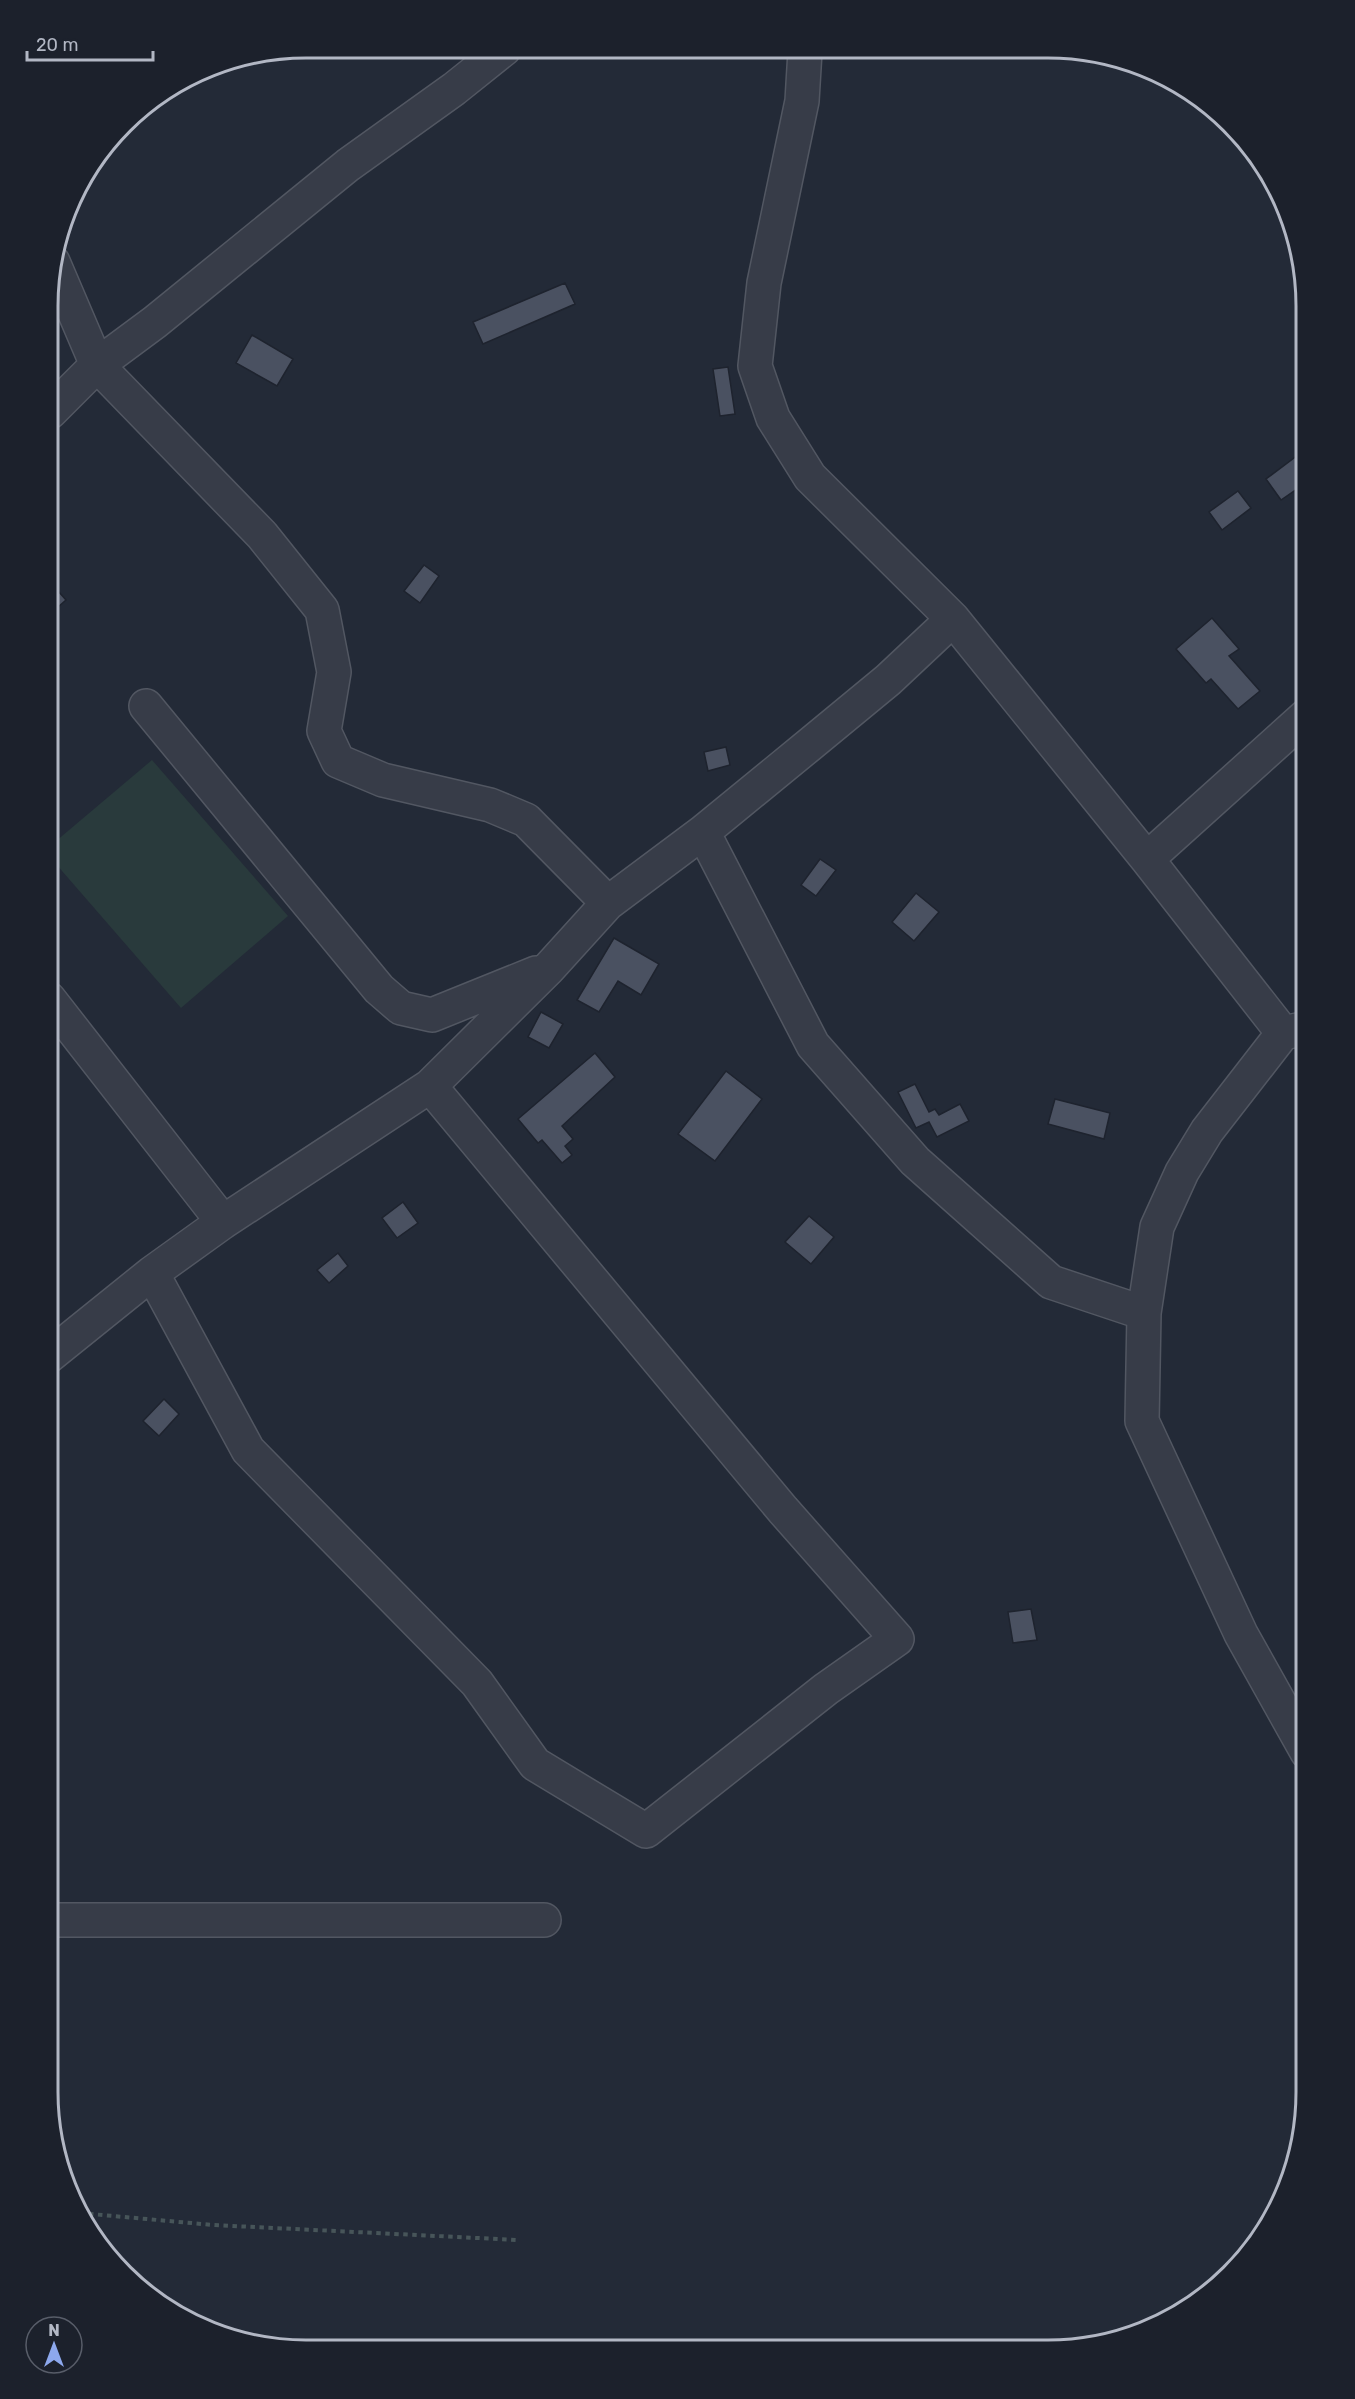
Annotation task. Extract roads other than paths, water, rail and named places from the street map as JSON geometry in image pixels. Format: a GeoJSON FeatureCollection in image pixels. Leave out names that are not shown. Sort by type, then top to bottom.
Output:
{"type":"FeatureCollection","features":[{"type":"Feature","properties":{"kind":"street"},"geometry":{"type":"LineString","coordinates":[[58,404],[97,366],[348,165],[454,89],[493,58]]}},
{"type":"Feature","properties":{"kind":"street"},"geometry":{"type":"LineString","coordinates":[[805,58],[802,101],[764,283],[755,366],[773,418],[810,477],[953,619],[1147,859],[1295,1031],[1207,1131],[1182,1172],[1157,1227],[1144,1313],[1142,1422],[1241,1634],[1296,1734]]}},
{"type":"Feature","properties":{"kind":"street"},"geometry":{"type":"LineString","coordinates":[[60,279],[97,366],[262,535],[321,610],[334,672],[324,731],[338,761],[383,780],[490,805],[526,820],[608,903]]}},
{"type":"Feature","properties":{"kind":"street"},"geometry":{"type":"LineString","coordinates":[[58,1349],[152,1273],[224,1222],[430,1086],[549,968],[608,903],[703,832],[888,680],[953,619]]}},
{"type":"Feature","properties":{"kind":"street"},"geometry":{"type":"LineString","coordinates":[[146,706],[379,989],[401,1008],[432,1015],[549,968]]}},
{"type":"Feature","properties":{"kind":"street"},"geometry":{"type":"LineString","coordinates":[[1147,859],[1296,725]]}},
{"type":"Feature","properties":{"kind":"street"},"geometry":{"type":"LineString","coordinates":[[703,832],[813,1045],[915,1161],[1051,1282],[1144,1313]]}},
{"type":"Feature","properties":{"kind":"street"},"geometry":{"type":"LineString","coordinates":[[58,1010],[224,1222]]}},
{"type":"Feature","properties":{"kind":"street"},"geometry":{"type":"LineString","coordinates":[[152,1273],[248,1450],[477,1683],[535,1764],[646,1831],[826,1689],[897,1639],[783,1510],[430,1086]]}},
{"type":"Feature","properties":{"kind":"street"},"geometry":{"type":"LineString","coordinates":[[58,1920],[544,1920]]}}]}
